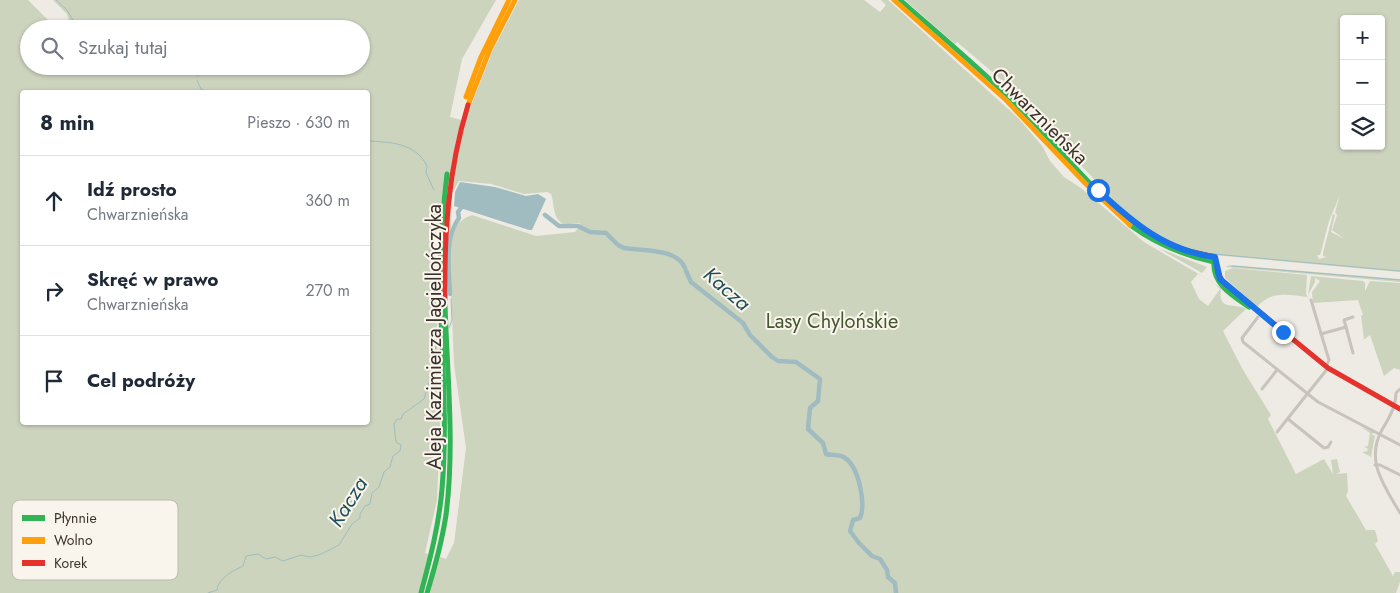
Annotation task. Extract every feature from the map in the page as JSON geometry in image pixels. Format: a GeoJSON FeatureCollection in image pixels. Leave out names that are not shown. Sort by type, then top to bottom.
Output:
{"type":"FeatureCollection","features":[{"type":"Feature","properties":{"kind":"main road","name":"Aleja Kazimierza Jagiellończyka"},"geometry":{"type":"LineString","coordinates":[[421,593],[437,538],[444,484],[440,255],[446,184],[453,142],[470,83],[486,46],[510,0]]}},
{"type":"Feature","properties":{"kind":"main road","name":"Aleja Kazimierza Jagiellończyka"},"geometry":{"type":"LineString","coordinates":[[427,593],[443,535],[449,476],[445,259],[447,205],[459,134],[475,84],[494,38],[515,0]]}},
{"type":"Feature","properties":{"kind":"main road","name":"Chwarznieńska"},"geometry":{"type":"LineString","coordinates":[[894,0],[1052,144]]}},
{"type":"Feature","properties":{"kind":"main road","name":"Chwarznieńska"},"geometry":{"type":"LineString","coordinates":[[900,0],[1016,104],[1068,162],[1149,234],[1176,248],[1215,257],[1220,279],[1258,314],[1327,367],[1397,408]]}},
{"type":"Feature","properties":{"kind":"street"},"geometry":{"type":"LineString","coordinates":[[1278,432],[1327,367],[1329,360],[1311,300]]}},
{"type":"Feature","properties":{"kind":"street"},"geometry":{"type":"LineString","coordinates":[[1258,314],[1242,340],[1324,406],[1400,445]]}},
{"type":"Feature","properties":{"kind":"street"},"geometry":{"type":"LineString","coordinates":[[1353,317],[1344,320],[1353,353]]}},
{"type":"Feature","properties":{"kind":"street"},"geometry":{"type":"LineString","coordinates":[[1320,334],[1346,327]]}},
{"type":"Feature","properties":{"kind":"street"},"geometry":{"type":"LineString","coordinates":[[1262,389],[1277,370]]}},
{"type":"Feature","properties":{"kind":"street"},"geometry":{"type":"LineString","coordinates":[[1400,389],[1396,393],[1397,408],[1380,434],[1374,450],[1375,465],[1379,477],[1400,513]]}},
{"type":"Feature","properties":{"kind":"street"},"geometry":{"type":"LineString","coordinates":[[1288,419],[1324,448],[1328,447],[1331,442]]}},
{"type":"Feature","properties":{"kind":"street"},"geometry":{"type":"LineString","coordinates":[[1375,465],[1380,465],[1400,475]]}},
{"type":"Feature","properties":{"kind":"green space","name":"Lasy Chylońskie"},"geometry":{"type":"Polygon","coordinates":[[[0,0],[28,0],[48,20],[20,20],[20,75],[370,75],[370,20],[69,20],[67,14],[53,0],[496,0],[462,59],[450,117],[465,121],[493,50],[519,0],[864,0],[880,12],[886,5],[881,0],[888,0],[1019,119],[1043,147],[1050,161],[1064,177],[1081,188],[1144,242],[1214,283],[1198,274],[1191,282],[1199,299],[1208,306],[1220,289],[1215,284],[1221,288],[1221,296],[1224,303],[1246,309],[1223,331],[1243,370],[1271,415],[1268,419],[1296,474],[1324,459],[1333,474],[1331,460],[1337,459],[1340,472],[1336,474],[1347,473],[1348,491],[1346,496],[1366,530],[1375,530],[1378,541],[1375,544],[1393,576],[1395,572],[1400,572],[1400,582],[1396,593],[429,593],[440,557],[446,559],[454,543],[466,448],[454,364],[448,221],[434,234],[440,425],[437,500],[425,553],[431,555],[419,593],[0,593],[0,0]],[[459,181],[452,193],[451,229],[472,215],[536,236],[575,232],[581,224],[569,224],[560,221],[555,214],[551,194],[547,192],[524,194],[491,184],[459,181]]]}},
{"type":"Feature","properties":{"kind":"green space"},"geometry":{"type":"Polygon","coordinates":[[[905,0],[1400,0],[1400,272],[1213,255],[1189,249],[1169,241],[1152,232],[1121,207],[1075,159],[1079,152],[1016,92],[957,42],[955,44],[905,0]],[[1340,195],[1329,221],[1320,255],[1317,255],[1319,259],[1326,257],[1323,256],[1323,253],[1333,214],[1335,215],[1331,232],[1343,238],[1332,230],[1337,215],[1335,212],[1340,195]]]}},
{"type":"Feature","properties":{"kind":"green space"},"geometry":{"type":"Polygon","coordinates":[[[1158,248],[1207,267],[1202,273],[1158,248]]]}},
{"type":"Feature","properties":{"kind":"green space"},"geometry":{"type":"Polygon","coordinates":[[[1230,265],[1400,279],[1400,282],[1225,267],[1230,265]]]}},
{"type":"Feature","properties":{"kind":"green space"},"geometry":{"type":"Polygon","coordinates":[[[1233,268],[1307,275],[1306,294],[1308,297],[1274,296],[1268,298],[1257,307],[1225,278],[1225,271],[1233,268]]]}},
{"type":"Feature","properties":{"kind":"green space"},"geometry":{"type":"Polygon","coordinates":[[[1311,276],[1363,281],[1365,283],[1365,291],[1370,281],[1400,283],[1400,370],[1394,368],[1384,376],[1370,335],[1362,341],[1364,339],[1361,316],[1363,315],[1358,300],[1313,303],[1312,292],[1320,281],[1315,278],[1315,282],[1308,295],[1311,276]]]}},
{"type":"Feature","properties":{"kind":"green space"},"geometry":{"type":"Polygon","coordinates":[[[1361,427],[1375,433],[1371,434],[1375,436],[1371,457],[1362,452],[1368,451],[1364,447],[1368,446],[1370,433],[1361,427]]]}},
{"type":"Feature","properties":{"kind":"water"},"geometry":{"type":"Polygon","coordinates":[[[460,182],[495,187],[526,196],[538,194],[546,199],[532,230],[529,230],[454,206],[455,192],[460,182]]]}},
{"type":"Feature","properties":{"kind":"waterway"},"geometry":{"type":"LineString","coordinates":[[56,0],[67,10],[73,20]]}},
{"type":"Feature","properties":{"kind":"waterway"},"geometry":{"type":"LineString","coordinates":[[197,80],[203,90]]}},
{"type":"Feature","properties":{"kind":"waterway"},"geometry":{"type":"LineString","coordinates":[[370,141],[402,145],[416,153],[427,166],[426,173],[434,190]]}},
{"type":"Feature","properties":{"kind":"waterway","name":"Kacza"},"geometry":{"type":"LineString","coordinates":[[450,294],[449,245],[454,226],[459,218],[458,212],[463,205]]}},
{"type":"Feature","properties":{"kind":"waterway","name":"Kacza"},"geometry":{"type":"LineString","coordinates":[[545,215],[559,226],[578,226],[590,232],[606,233],[618,245],[624,248],[649,250],[675,257],[685,268]]}},
{"type":"Feature","properties":{"kind":"waterway"},"geometry":{"type":"LineString","coordinates":[[1214,254],[1400,271]]}},
{"type":"Feature","properties":{"kind":"waterway"},"geometry":{"type":"LineString","coordinates":[[1232,266],[1400,280]]}},
{"type":"Feature","properties":{"kind":"waterway","name":"Kacza"},"geometry":{"type":"LineString","coordinates":[[686,271],[691,282],[743,323],[750,335],[772,357],[778,361],[796,362],[820,379],[818,401],[810,408],[808,429],[823,443],[826,454],[843,457],[854,469],[862,495],[862,512],[860,518],[853,520],[850,531],[872,556],[880,559],[887,570],[888,577],[895,583],[896,593]]}},
{"type":"Feature","properties":{"kind":"waterway","name":"Kacza"},"geometry":{"type":"LineString","coordinates":[[449,328],[452,320],[451,299]]}},
{"type":"Feature","properties":{"kind":"waterway","name":"Kacza"},"geometry":{"type":"LineString","coordinates":[[432,375],[437,336]]}},
{"type":"Feature","properties":{"kind":"waterway","name":"Kacza"},"geometry":{"type":"LineString","coordinates":[[208,593],[217,590],[223,578],[243,566],[246,556],[258,554],[266,559],[275,557],[283,561],[301,555],[310,557],[319,555],[339,545],[352,524],[360,518],[360,514],[365,506],[370,504],[372,493],[379,487],[384,472],[390,467],[393,456],[400,451],[401,445],[396,442],[394,424],[397,419],[401,419],[403,414],[424,399],[431,376]]}},
{"type":"Feature","properties":{"kind":"traffic: fast"},"geometry":{"type":"LineString","coordinates":[[900,0],[1007,96],[1108,201],[1126,217],[1168,243]]}},
{"type":"Feature","properties":{"kind":"traffic: fast"},"geometry":{"type":"LineString","coordinates":[[421,593],[439,516],[444,463],[440,267],[447,174]]}},
{"type":"Feature","properties":{"kind":"traffic: fast"},"geometry":{"type":"LineString","coordinates":[[1130,225],[1170,248],[1214,262],[1214,270],[1220,283],[1230,294],[1249,307]]}},
{"type":"Feature","properties":{"kind":"traffic: fast"},"geometry":{"type":"LineString","coordinates":[[427,593],[442,534],[449,489],[450,409],[445,304]]}},
{"type":"Feature","properties":{"kind":"traffic: slow"},"geometry":{"type":"LineString","coordinates":[[466,97],[481,57],[509,0]]}},
{"type":"Feature","properties":{"kind":"traffic: slow"},"geometry":{"type":"LineString","coordinates":[[468,105],[490,49],[515,0]]}},
{"type":"Feature","properties":{"kind":"traffic: slow"},"geometry":{"type":"LineString","coordinates":[[894,0],[1006,100],[1085,183],[1130,225]]}},
{"type":"Feature","properties":{"kind":"traffic: jam"},"geometry":{"type":"LineString","coordinates":[[445,304],[445,253],[449,203],[456,154],[468,105]]}},
{"type":"Feature","properties":{"kind":"traffic: jam"},"geometry":{"type":"LineString","coordinates":[[1168,243],[1184,250],[1215,257],[1218,273],[1223,282],[1328,368],[1400,409]]}},
{"type":"Feature","properties":{"kind":"route"},"geometry":{"type":"LineString","coordinates":[[1098,190],[1149,234],[1172,247],[1190,253],[1215,257],[1220,279],[1283,332]]}}]}
